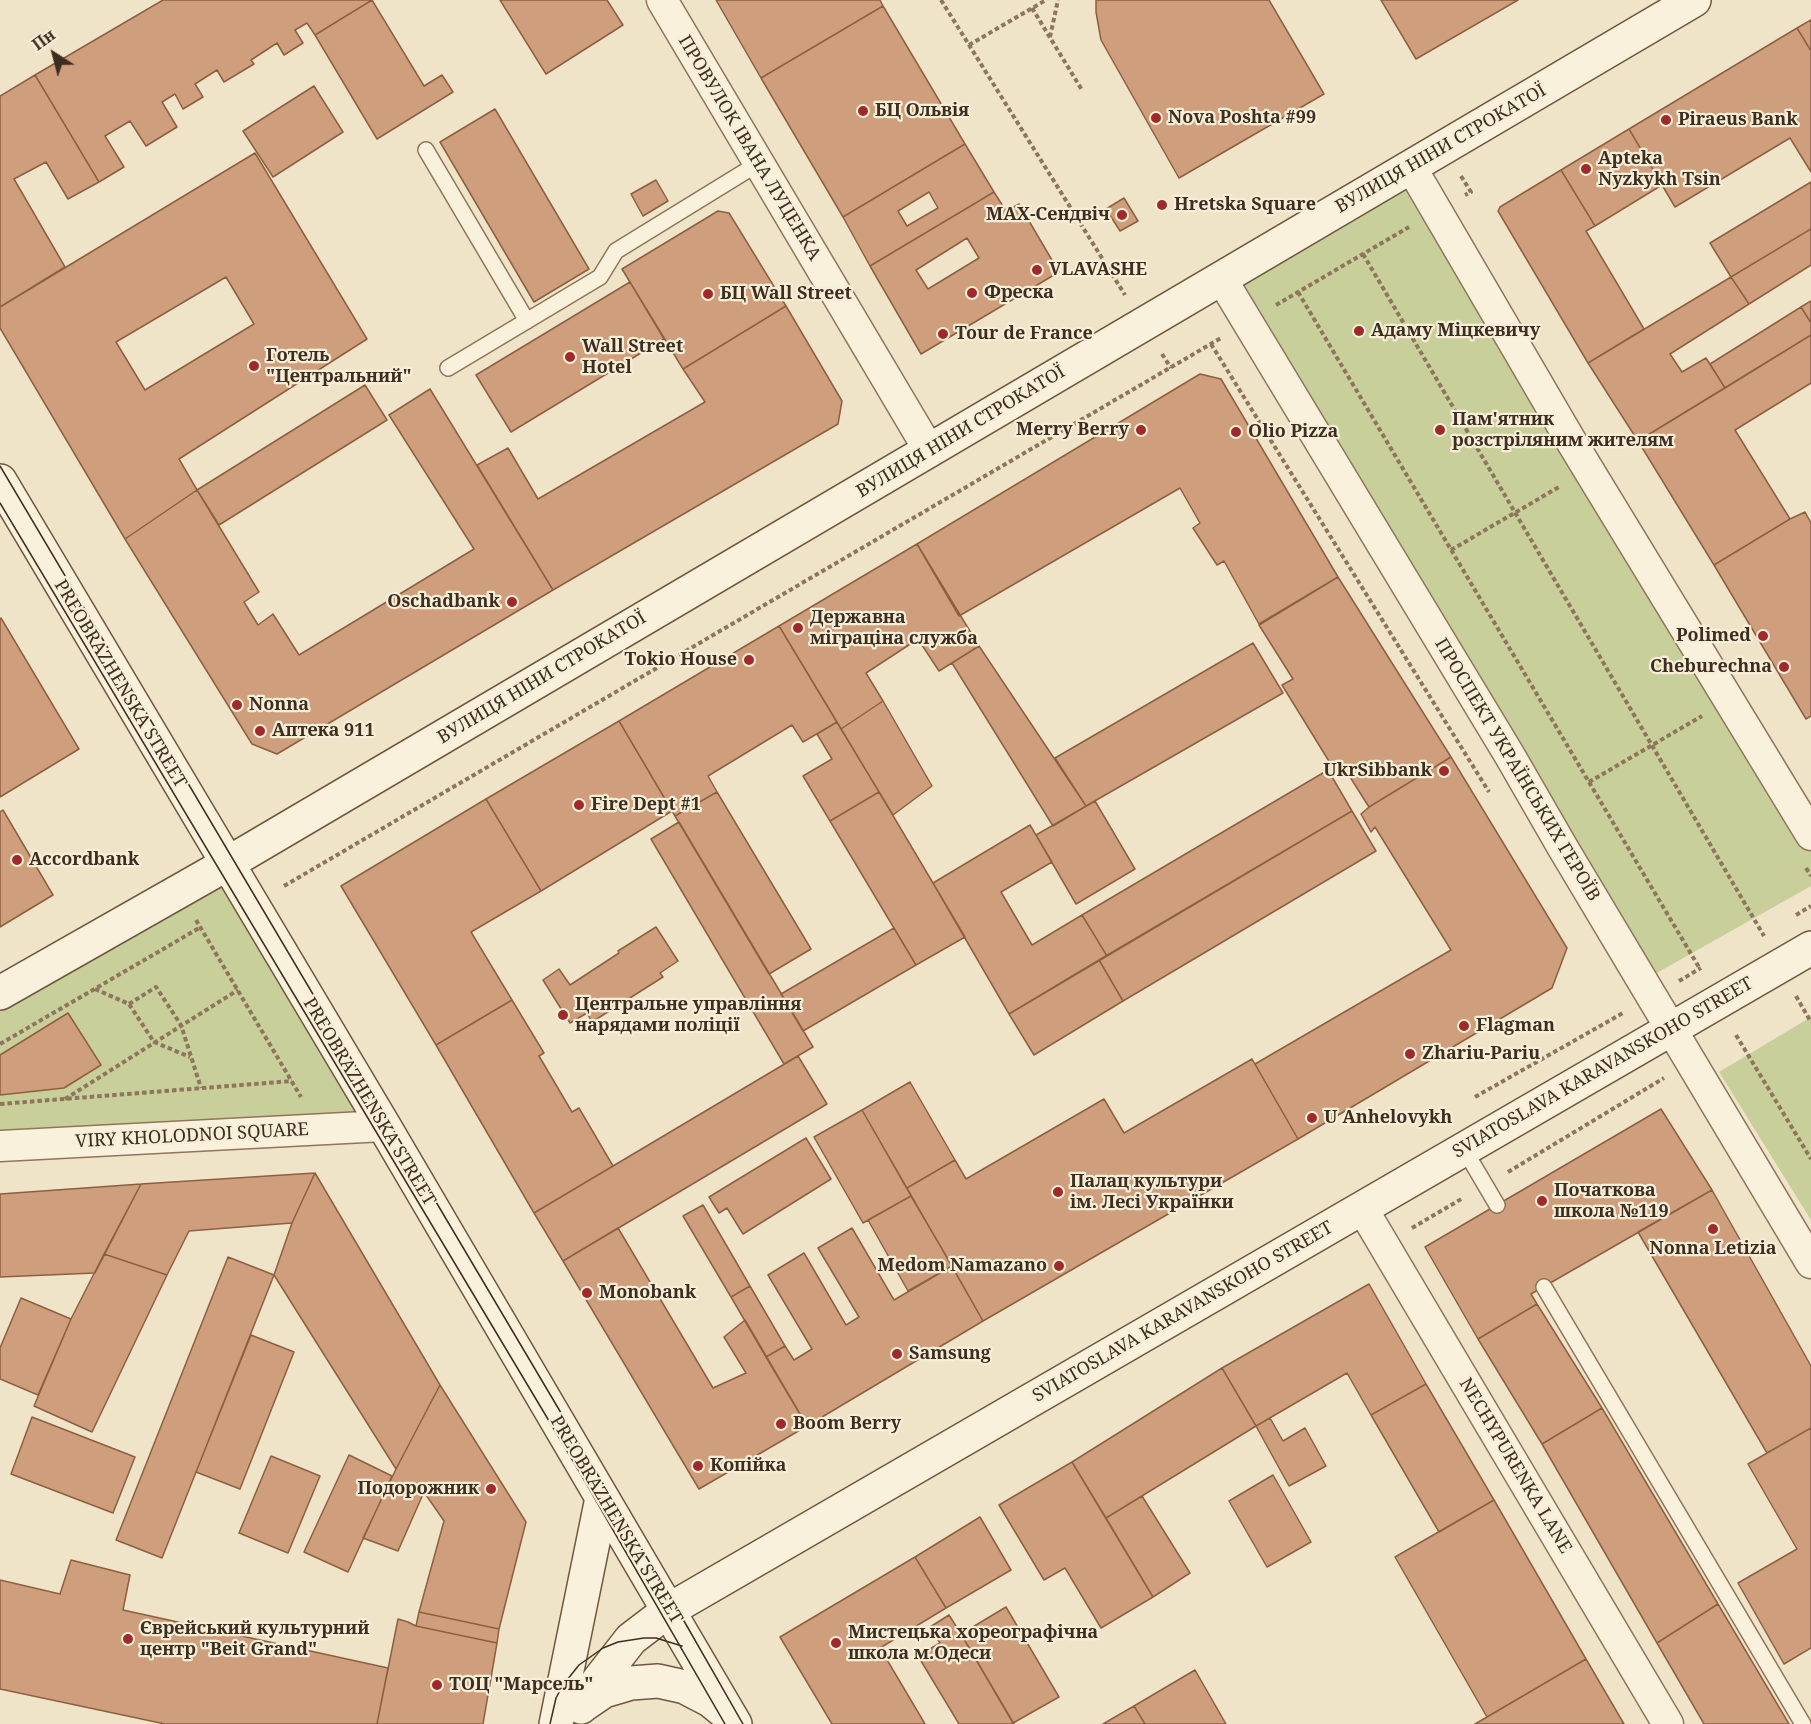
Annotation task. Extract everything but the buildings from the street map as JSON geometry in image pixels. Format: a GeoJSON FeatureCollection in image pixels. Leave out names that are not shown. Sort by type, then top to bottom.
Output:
{"type":"FeatureCollection","features":[{"type":"Feature","properties":{"kind":"main road","name":"ВУЛИЦЯ НІНИ СТРОКАТОЇ"},"geometry":{"type":"LineString","coordinates":[[227,864],[1694,0]]}},
{"type":"Feature","properties":{"kind":"main road","name":"PREOBRAZHENSKA STREET"},"geometry":{"type":"LineString","coordinates":[[0,481],[384,1125],[735,1724]]}},
{"type":"Feature","properties":{"kind":"main road"},"geometry":{"type":"LineString","coordinates":[[0,993],[227,864]]}},
{"type":"Feature","properties":{"kind":"main road","name":"SVIATOSLAVA KARAVANSKOHO STREET"},"geometry":{"type":"LineString","coordinates":[[568,1718],[631,1640],[669,1610],[1811,948]]}},
{"type":"Feature","properties":{"kind":"main road"},"geometry":{"type":"LineString","coordinates":[[568,1718],[602,1498]]}},
{"type":"Feature","properties":{"kind":"main road"},"geometry":{"type":"LineString","coordinates":[[568,1718],[604,1691],[631,1683],[658,1681],[686,1687],[710,1700],[735,1724]]}},
{"type":"Feature","properties":{"kind":"street","name":"ПРОВУЛОК ІВАНА ЛУЦЕНКА"},"geometry":{"type":"LineString","coordinates":[[662,0],[929,450]]}},
{"type":"Feature","properties":{"kind":"street"},"geometry":{"type":"LineString","coordinates":[[1411,166],[1589,471],[1811,835]]}},
{"type":"Feature","properties":{"kind":"street","name":"ПРОСПЕКТ УКРАЇНСЬКИХ ГЕРОЇВ"},"geometry":{"type":"LineString","coordinates":[[1221,278],[1510,756],[1811,1263]]}},
{"type":"Feature","properties":{"kind":"street","name":"VIRY KHOLODNOI SQUARE"},"geometry":{"type":"LineString","coordinates":[[0,1146],[384,1125]]}},
{"type":"Feature","properties":{"kind":"street","name":"NECHYPURENKA LANE"},"geometry":{"type":"LineString","coordinates":[[1362,1208],[1668,1724]]}},
{"type":"Feature","properties":{"kind":"lane"},"geometry":{"type":"LineString","coordinates":[[426,150],[527,321]]}},
{"type":"Feature","properties":{"kind":"lane"},"geometry":{"type":"LineString","coordinates":[[448,368],[600,277],[616,251],[759,164]]}},
{"type":"Feature","properties":{"kind":"lane"},"geometry":{"type":"LineString","coordinates":[[1464,1149],[1497,1205]]}},
{"type":"Feature","properties":{"kind":"lane"},"geometry":{"type":"LineString","coordinates":[[1544,1287],[1803,1724]]}},
{"type":"Feature","properties":{"kind":"path"},"geometry":{"type":"LineString","coordinates":[[941,0],[1171,368]]}},
{"type":"Feature","properties":{"kind":"path"},"geometry":{"type":"LineString","coordinates":[[969,45],[1046,0]]}},
{"type":"Feature","properties":{"kind":"path"},"geometry":{"type":"LineString","coordinates":[[1050,37],[1058,0]]}},
{"type":"Feature","properties":{"kind":"path"},"geometry":{"type":"LineString","coordinates":[[1032,8],[1083,90]]}},
{"type":"Feature","properties":{"kind":"path"},"geometry":{"type":"LineString","coordinates":[[284,886],[1416,223]]}},
{"type":"Feature","properties":{"kind":"path"},"geometry":{"type":"LineString","coordinates":[[1363,254],[1780,965],[1811,1022]]}},
{"type":"Feature","properties":{"kind":"path"},"geometry":{"type":"LineString","coordinates":[[1298,292],[1700,969]]}},
{"type":"Feature","properties":{"kind":"path"},"geometry":{"type":"LineString","coordinates":[[1211,344],[1492,797]]}},
{"type":"Feature","properties":{"kind":"path"},"geometry":{"type":"LineString","coordinates":[[1451,550],[1568,482]]}},
{"type":"Feature","properties":{"kind":"path"},"geometry":{"type":"LineString","coordinates":[[1589,782],[1703,715]]}},
{"type":"Feature","properties":{"kind":"path"},"geometry":{"type":"LineString","coordinates":[[179,891],[321,1130]]}},
{"type":"Feature","properties":{"kind":"path"},"geometry":{"type":"LineString","coordinates":[[0,1044],[201,927]]}},
{"type":"Feature","properties":{"kind":"path"},"geometry":{"type":"LineString","coordinates":[[129,1004],[156,987],[181,1025],[201,1088]]}},
{"type":"Feature","properties":{"kind":"path"},"geometry":{"type":"LineString","coordinates":[[94,989],[129,1004],[154,1042],[191,1058]]}},
{"type":"Feature","properties":{"kind":"path"},"geometry":{"type":"LineString","coordinates":[[64,1099],[238,990]]}},
{"type":"Feature","properties":{"kind":"path"},"geometry":{"type":"LineString","coordinates":[[1384,1244],[1736,1035],[1811,1159]]}},
{"type":"Feature","properties":{"kind":"path"},"geometry":{"type":"LineString","coordinates":[[0,1104],[292,1081]]}},
{"type":"Feature","properties":{"kind":"green space"},"geometry":{"type":"Polygon","coordinates":[[[1411,172],[1811,850],[1811,886],[1655,974],[1231,280],[1411,172]]]}},
{"type":"Feature","properties":{"kind":"green space"},"geometry":{"type":"Polygon","coordinates":[[[227,863],[384,1126],[0,1146],[0,993],[227,863]]]}},
{"type":"Feature","properties":{"kind":"green space"},"geometry":{"type":"Polygon","coordinates":[[[1811,1017],[1811,1220],[1719,1072],[1811,1017]]]}},
{"type":"Feature","properties":{"kind":"tram line"},"geometry":{"type":"LineString","coordinates":[[0,466],[676,1607],[743,1724]]}},
{"type":"Feature","properties":{"kind":"tram line"},"geometry":{"type":"LineString","coordinates":[[0,503],[579,1471],[725,1724]]}},
{"type":"Feature","properties":{"kind":"tram line"},"geometry":{"type":"LineString","coordinates":[[550,1724],[556,1698],[563,1685],[579,1665],[603,1648],[618,1642],[644,1638],[656,1638],[682,1646]]}},
{"type":"Feature","properties":{"kind":"place","name":"БЦ Ольвія"},"geometry":{"type":"Point","coordinates":[863,111]}},
{"type":"Feature","properties":{"kind":"place","name":"Nova Poshta #99"},"geometry":{"type":"Point","coordinates":[1156,118]}},
{"type":"Feature","properties":{"kind":"place","name":"Piraeus Bank"},"geometry":{"type":"Point","coordinates":[1666,120]}},
{"type":"Feature","properties":{"kind":"place","name":"Apteka Nyzkykh Tsin"},"geometry":{"type":"Point","coordinates":[1586,169]}},
{"type":"Feature","properties":{"kind":"place","name":"Hretska Square"},"geometry":{"type":"Point","coordinates":[1162,205]}},
{"type":"Feature","properties":{"kind":"place","name":"MAX-Сендвіч"},"geometry":{"type":"Point","coordinates":[1122,215]}},
{"type":"Feature","properties":{"kind":"place","name":"VLAVASHE"},"geometry":{"type":"Point","coordinates":[1037,270]}},
{"type":"Feature","properties":{"kind":"place","name":"Фреска"},"geometry":{"type":"Point","coordinates":[972,293]}},
{"type":"Feature","properties":{"kind":"place","name":"БЦ Wall Street"},"geometry":{"type":"Point","coordinates":[708,294]}},
{"type":"Feature","properties":{"kind":"place","name":"Адаму Міцкевичу"},"geometry":{"type":"Point","coordinates":[1359,331]}},
{"type":"Feature","properties":{"kind":"place","name":"Tour de France"},"geometry":{"type":"Point","coordinates":[943,334]}},
{"type":"Feature","properties":{"kind":"place","name":"Wall Street Hotel"},"geometry":{"type":"Point","coordinates":[570,357]}},
{"type":"Feature","properties":{"kind":"place","name":"Готель \"Центральний\""},"geometry":{"type":"Point","coordinates":[254,366]}},
{"type":"Feature","properties":{"kind":"place","name":"Merry Berry"},"geometry":{"type":"Point","coordinates":[1141,430]}},
{"type":"Feature","properties":{"kind":"place","name":"Пам'ятник розстріляним жителям"},"geometry":{"type":"Point","coordinates":[1440,430]}},
{"type":"Feature","properties":{"kind":"place","name":"Olio Pizza"},"geometry":{"type":"Point","coordinates":[1236,432]}},
{"type":"Feature","properties":{"kind":"place","name":"Oschadbank"},"geometry":{"type":"Point","coordinates":[512,602]}},
{"type":"Feature","properties":{"kind":"place","name":"Державна міграціна служба"},"geometry":{"type":"Point","coordinates":[798,628]}},
{"type":"Feature","properties":{"kind":"place","name":"Polimed"},"geometry":{"type":"Point","coordinates":[1763,636]}},
{"type":"Feature","properties":{"kind":"place","name":"Tokio House"},"geometry":{"type":"Point","coordinates":[749,660]}},
{"type":"Feature","properties":{"kind":"place","name":"Cheburechna"},"geometry":{"type":"Point","coordinates":[1784,667]}},
{"type":"Feature","properties":{"kind":"place","name":"Nonna"},"geometry":{"type":"Point","coordinates":[237,705]}},
{"type":"Feature","properties":{"kind":"place","name":"Аптека 911"},"geometry":{"type":"Point","coordinates":[260,731]}},
{"type":"Feature","properties":{"kind":"place","name":"UkrSibbank"},"geometry":{"type":"Point","coordinates":[1444,771]}},
{"type":"Feature","properties":{"kind":"place","name":"Fire Dept #1"},"geometry":{"type":"Point","coordinates":[579,805]}},
{"type":"Feature","properties":{"kind":"place","name":"Accordbank"},"geometry":{"type":"Point","coordinates":[17,860]}},
{"type":"Feature","properties":{"kind":"place","name":"Центральне управління нарядами поліції"},"geometry":{"type":"Point","coordinates":[563,1015]}},
{"type":"Feature","properties":{"kind":"place","name":"Flagman"},"geometry":{"type":"Point","coordinates":[1464,1026]}},
{"type":"Feature","properties":{"kind":"place","name":"Zhariu-Pariu"},"geometry":{"type":"Point","coordinates":[1410,1054]}},
{"type":"Feature","properties":{"kind":"place","name":"U Anhelovykh"},"geometry":{"type":"Point","coordinates":[1312,1118]}},
{"type":"Feature","properties":{"kind":"place","name":"Палац культури ім. Лесі Українки"},"geometry":{"type":"Point","coordinates":[1058,1192]}},
{"type":"Feature","properties":{"kind":"place","name":"Початкова школа №119"},"geometry":{"type":"Point","coordinates":[1542,1201]}},
{"type":"Feature","properties":{"kind":"place","name":"Nonna Letizia"},"geometry":{"type":"Point","coordinates":[1713,1229]}},
{"type":"Feature","properties":{"kind":"place","name":"Medom Namazano"},"geometry":{"type":"Point","coordinates":[1059,1266]}},
{"type":"Feature","properties":{"kind":"place","name":"Monobank"},"geometry":{"type":"Point","coordinates":[587,1293]}},
{"type":"Feature","properties":{"kind":"place","name":"Samsung"},"geometry":{"type":"Point","coordinates":[897,1354]}},
{"type":"Feature","properties":{"kind":"place","name":"Boom Berry"},"geometry":{"type":"Point","coordinates":[781,1424]}},
{"type":"Feature","properties":{"kind":"place","name":"Копійка"},"geometry":{"type":"Point","coordinates":[698,1466]}},
{"type":"Feature","properties":{"kind":"place","name":"Подорожник"},"geometry":{"type":"Point","coordinates":[491,1489]}},
{"type":"Feature","properties":{"kind":"place","name":"Єврейський культурний центр \"Beit Grand\""},"geometry":{"type":"Point","coordinates":[128,1639]}},
{"type":"Feature","properties":{"kind":"place","name":"Мистецька хореографічна школа м.Одеси"},"geometry":{"type":"Point","coordinates":[836,1643]}},
{"type":"Feature","properties":{"kind":"place","name":"ТОЦ \"Марсель\""},"geometry":{"type":"Point","coordinates":[437,1685]}}]}
